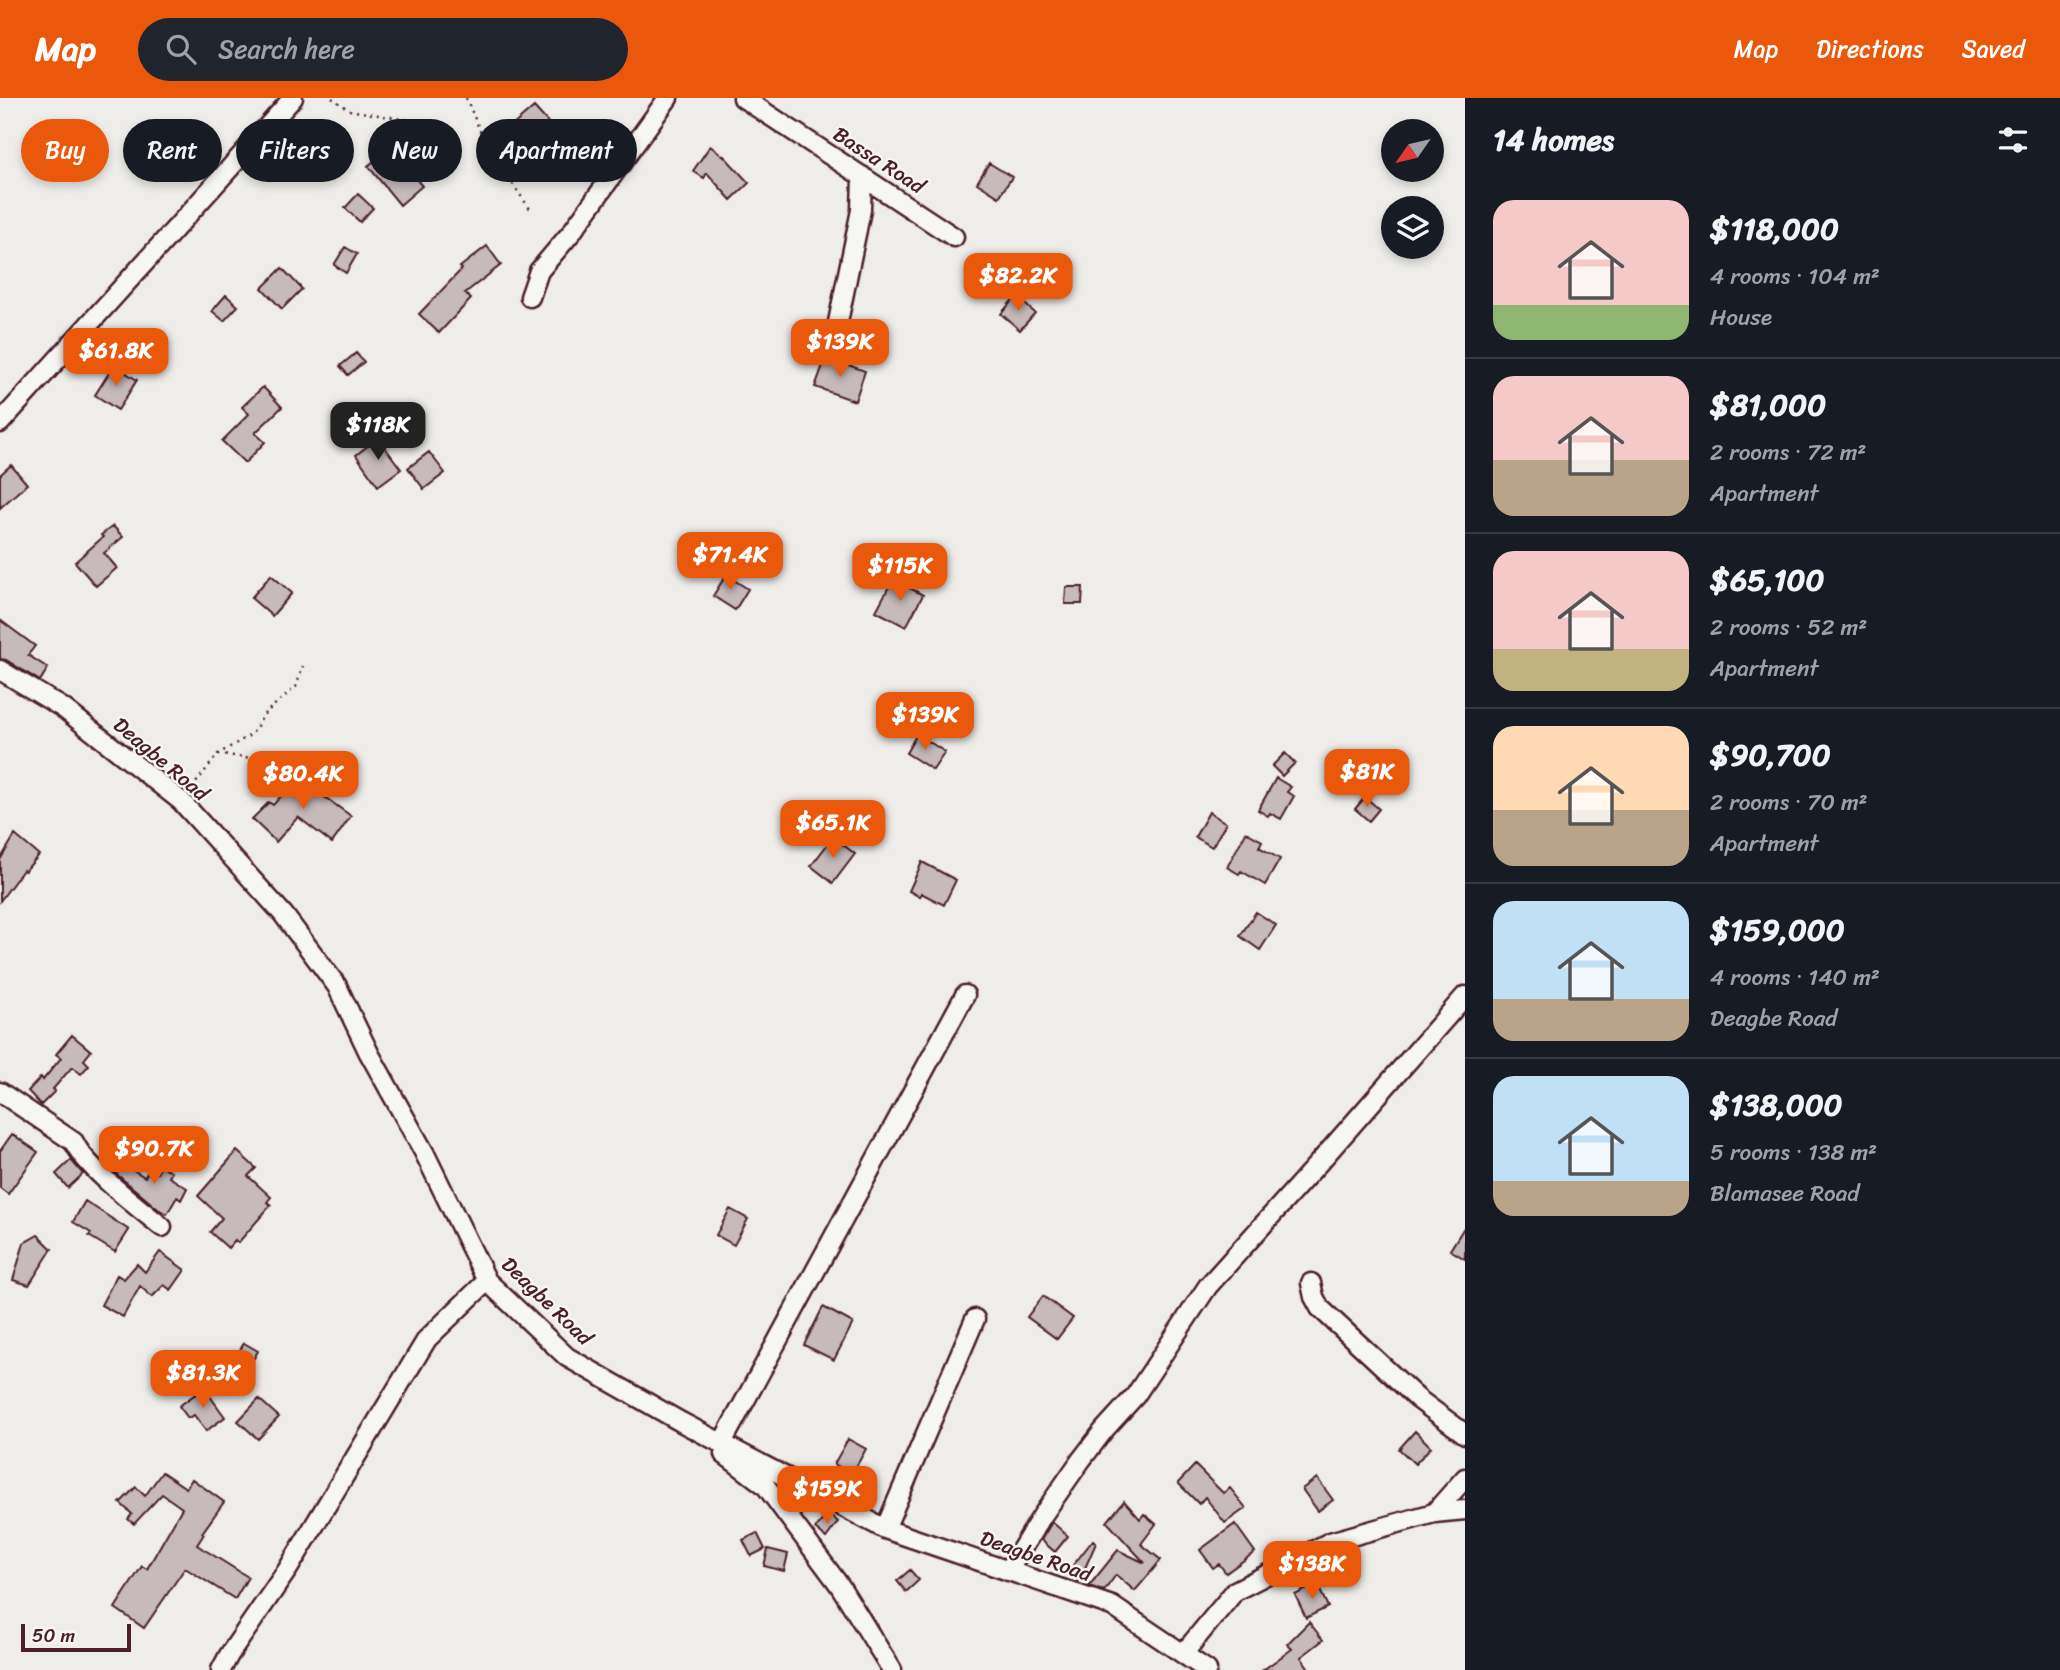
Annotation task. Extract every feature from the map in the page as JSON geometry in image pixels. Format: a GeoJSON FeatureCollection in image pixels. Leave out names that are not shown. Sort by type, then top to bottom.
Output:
{"type":"FeatureCollection","features":[{"type":"Feature","properties":{"kind":"street"},"geometry":{"type":"LineString","coordinates":[[0,423],[293,98]]}},
{"type":"Feature","properties":{"kind":"street"},"geometry":{"type":"LineString","coordinates":[[530,297],[539,271],[571,233],[668,98]]}},
{"type":"Feature","properties":{"kind":"street","name":"Bassa Road"},"geometry":{"type":"LineString","coordinates":[[743,98],[954,237]]}},
{"type":"Feature","properties":{"kind":"street"},"geometry":{"type":"LineString","coordinates":[[836,327],[861,211],[862,176]]}},
{"type":"Feature","properties":{"kind":"street","name":"Deagbe Road"},"geometry":{"type":"LineString","coordinates":[[0,670],[64,708],[181,801],[283,915],[337,986],[369,1053],[424,1152],[487,1281],[567,1357],[681,1422],[885,1529],[1112,1606],[1207,1670]]}},
{"type":"Feature","properties":{"kind":"street"},"geometry":{"type":"LineString","coordinates":[[722,1443],[965,995]]}},
{"type":"Feature","properties":{"kind":"street"},"geometry":{"type":"LineString","coordinates":[[1007,1571],[1081,1460],[1135,1396],[1208,1286],[1465,996]]}},
{"type":"Feature","properties":{"kind":"street"},"geometry":{"type":"LineString","coordinates":[[0,1092],[74,1142],[78,1151],[98,1172],[162,1227]]}},
{"type":"Feature","properties":{"kind":"street"},"geometry":{"type":"LineString","coordinates":[[221,1670],[288,1569],[427,1339],[487,1281]]}},
{"type":"Feature","properties":{"kind":"street"},"geometry":{"type":"LineString","coordinates":[[1311,1283],[1320,1308],[1419,1399],[1465,1434]]}},
{"type":"Feature","properties":{"kind":"street"},"geometry":{"type":"LineString","coordinates":[[885,1529],[975,1319]]}},
{"type":"Feature","properties":{"kind":"street"},"geometry":{"type":"LineString","coordinates":[[681,1422],[765,1485],[840,1586],[892,1670]]}},
{"type":"Feature","properties":{"kind":"street"},"geometry":{"type":"LineString","coordinates":[[1434,1513],[1465,1478]]}},
{"type":"Feature","properties":{"kind":"street"},"geometry":{"type":"LineString","coordinates":[[1183,1654],[1235,1591],[1330,1542],[1434,1513],[1465,1510]]}},
{"type":"Feature","properties":{"kind":"path"},"geometry":{"type":"LineString","coordinates":[[332,98],[349,110],[401,119]]}},
{"type":"Feature","properties":{"kind":"path"},"geometry":{"type":"LineString","coordinates":[[466,98],[487,147],[530,208]]}},
{"type":"Feature","properties":{"kind":"path"},"geometry":{"type":"LineString","coordinates":[[181,801],[218,754],[252,734],[265,713],[296,687],[303,666]]}},
{"type":"Feature","properties":{"kind":"path"},"geometry":{"type":"LineString","coordinates":[[218,754],[293,763]]}},
{"type":"Feature","properties":{"kind":"building"},"geometry":{"type":"Polygon","coordinates":[[[534,107],[545,119],[520,119],[534,107]]]}},
{"type":"Feature","properties":{"kind":"building"},"geometry":{"type":"Polygon","coordinates":[[[710,146],[725,157],[749,183],[731,200],[707,173],[704,178],[693,171],[710,146]]]}},
{"type":"Feature","properties":{"kind":"building"},"geometry":{"type":"Polygon","coordinates":[[[989,163],[1012,177],[999,197],[977,183],[989,163]]]}},
{"type":"Feature","properties":{"kind":"building"},"geometry":{"type":"Polygon","coordinates":[[[381,182],[419,182],[422,186],[400,205],[381,182]]]}},
{"type":"Feature","properties":{"kind":"building"},"geometry":{"type":"Polygon","coordinates":[[[358,194],[373,208],[360,222],[345,208],[358,194]]]}},
{"type":"Feature","properties":{"kind":"building"},"geometry":{"type":"Polygon","coordinates":[[[487,246],[501,265],[465,293],[471,299],[439,333],[419,314],[462,269],[460,267],[487,246]]]}},
{"type":"Feature","properties":{"kind":"building"},"geometry":{"type":"Polygon","coordinates":[[[345,247],[357,254],[346,273],[334,265],[345,247]]]}},
{"type":"Feature","properties":{"kind":"building"},"geometry":{"type":"Polygon","coordinates":[[[282,268],[302,289],[282,309],[262,288],[282,268]]]}},
{"type":"Feature","properties":{"kind":"building"},"geometry":{"type":"Polygon","coordinates":[[[226,295],[238,306],[224,321],[212,311],[226,295]]]}},
{"type":"Feature","properties":{"kind":"building"},"geometry":{"type":"Polygon","coordinates":[[[1016,296],[1035,313],[1020,330],[1001,314],[1016,296]]]}},
{"type":"Feature","properties":{"kind":"building"},"geometry":{"type":"Polygon","coordinates":[[[356,353],[364,362],[348,375],[340,366],[356,353]]]}},
{"type":"Feature","properties":{"kind":"building"},"geometry":{"type":"Polygon","coordinates":[[[826,357],[865,371],[855,401],[815,387],[826,357]]]}},
{"type":"Feature","properties":{"kind":"building"},"geometry":{"type":"Polygon","coordinates":[[[114,365],[137,380],[118,410],[95,395],[114,365]]]}},
{"type":"Feature","properties":{"kind":"building"},"geometry":{"type":"Polygon","coordinates":[[[263,387],[282,407],[255,433],[265,442],[245,463],[222,441],[249,414],[242,407],[263,387]]]}},
{"type":"Feature","properties":{"kind":"building"},"geometry":{"type":"Polygon","coordinates":[[[378,438],[401,469],[378,486],[356,455],[378,438]]]}},
{"type":"Feature","properties":{"kind":"building"},"geometry":{"type":"Polygon","coordinates":[[[429,452],[445,473],[424,489],[408,468],[429,452]]]}},
{"type":"Feature","properties":{"kind":"building"},"geometry":{"type":"Polygon","coordinates":[[[11,465],[27,484],[0,508],[0,475],[11,465]]]}},
{"type":"Feature","properties":{"kind":"building"},"geometry":{"type":"Polygon","coordinates":[[[113,526],[123,537],[104,553],[117,568],[96,586],[75,562],[113,526]]]}},
{"type":"Feature","properties":{"kind":"building"},"geometry":{"type":"Polygon","coordinates":[[[271,575],[292,593],[272,616],[251,598],[271,575]]]}},
{"type":"Feature","properties":{"kind":"building"},"geometry":{"type":"Polygon","coordinates":[[[726,575],[748,589],[735,610],[713,596],[726,575]]]}},
{"type":"Feature","properties":{"kind":"building"},"geometry":{"type":"Polygon","coordinates":[[[893,579],[923,595],[906,627],[876,611],[893,579]]]}},
{"type":"Feature","properties":{"kind":"building"},"geometry":{"type":"Polygon","coordinates":[[[1066,587],[1083,587],[1082,604],[1065,604],[1066,587]]]}},
{"type":"Feature","properties":{"kind":"building"},"geometry":{"type":"Polygon","coordinates":[[[0,620],[35,646],[28,655],[48,668],[40,681],[0,659],[0,620]]]}},
{"type":"Feature","properties":{"kind":"building"},"geometry":{"type":"Polygon","coordinates":[[[917,734],[945,752],[933,770],[906,753],[917,734]]]}},
{"type":"Feature","properties":{"kind":"building"},"geometry":{"type":"Polygon","coordinates":[[[1285,753],[1295,763],[1282,776],[1272,766],[1285,753]]]}},
{"type":"Feature","properties":{"kind":"building"},"geometry":{"type":"Polygon","coordinates":[[[305,770],[324,788],[319,793],[351,816],[332,843],[298,817],[276,842],[252,819],[269,802],[273,805],[305,770]]]}},
{"type":"Feature","properties":{"kind":"building"},"geometry":{"type":"Polygon","coordinates":[[[1276,778],[1291,787],[1287,792],[1294,796],[1281,819],[1258,810],[1276,778]]]}},
{"type":"Feature","properties":{"kind":"building"},"geometry":{"type":"Polygon","coordinates":[[[1365,797],[1379,809],[1369,821],[1355,809],[1365,797]]]}},
{"type":"Feature","properties":{"kind":"building"},"geometry":{"type":"Polygon","coordinates":[[[1209,812],[1226,823],[1212,847],[1195,837],[1209,812]]]}},
{"type":"Feature","properties":{"kind":"building"},"geometry":{"type":"Polygon","coordinates":[[[1246,832],[1262,841],[1259,847],[1280,859],[1265,885],[1241,871],[1239,874],[1227,867],[1246,832]]]}},
{"type":"Feature","properties":{"kind":"building"},"geometry":{"type":"Polygon","coordinates":[[[15,835],[39,855],[23,870],[0,901],[0,860],[15,835]]]}},
{"type":"Feature","properties":{"kind":"building"},"geometry":{"type":"Polygon","coordinates":[[[833,837],[855,854],[833,883],[811,866],[833,837]]]}},
{"type":"Feature","properties":{"kind":"building"},"geometry":{"type":"Polygon","coordinates":[[[922,862],[956,880],[944,905],[921,893],[920,897],[909,891],[922,862]]]}},
{"type":"Feature","properties":{"kind":"building"},"geometry":{"type":"Polygon","coordinates":[[[1256,912],[1276,925],[1260,950],[1240,936],[1256,912]]]}},
{"type":"Feature","properties":{"kind":"building"},"geometry":{"type":"Polygon","coordinates":[[[72,1035],[91,1051],[84,1060],[89,1065],[81,1074],[72,1067],[41,1105],[28,1091],[41,1077],[43,1080],[61,1058],[56,1054],[72,1035]]]}},
{"type":"Feature","properties":{"kind":"building"},"geometry":{"type":"Polygon","coordinates":[[[12,1134],[38,1152],[8,1194],[0,1188],[0,1151],[12,1134]]]}},
{"type":"Feature","properties":{"kind":"building"},"geometry":{"type":"Polygon","coordinates":[[[237,1151],[256,1168],[248,1176],[271,1197],[267,1202],[271,1205],[238,1243],[235,1240],[228,1248],[210,1232],[222,1218],[198,1196],[237,1151]]]}},
{"type":"Feature","properties":{"kind":"building"},"geometry":{"type":"Polygon","coordinates":[[[71,1160],[83,1174],[68,1188],[56,1174],[71,1160]]]}},
{"type":"Feature","properties":{"kind":"building"},"geometry":{"type":"Polygon","coordinates":[[[120,1162],[145,1177],[149,1169],[157,1173],[161,1166],[172,1172],[169,1177],[187,1188],[181,1200],[177,1197],[167,1214],[158,1209],[114,1172],[120,1162]]]}},
{"type":"Feature","properties":{"kind":"building"},"geometry":{"type":"Polygon","coordinates":[[[85,1201],[129,1230],[115,1252],[73,1222],[85,1201]]]}},
{"type":"Feature","properties":{"kind":"building"},"geometry":{"type":"Polygon","coordinates":[[[730,1209],[748,1219],[734,1245],[716,1235],[730,1209]]]}},
{"type":"Feature","properties":{"kind":"building"},"geometry":{"type":"Polygon","coordinates":[[[1465,1226],[1465,1259],[1450,1250],[1465,1226]]]}},
{"type":"Feature","properties":{"kind":"building"},"geometry":{"type":"Polygon","coordinates":[[[38,1235],[52,1249],[29,1285],[13,1280],[24,1243],[38,1235]]]}},
{"type":"Feature","properties":{"kind":"building"},"geometry":{"type":"Polygon","coordinates":[[[160,1252],[185,1270],[171,1290],[164,1285],[152,1297],[140,1286],[123,1317],[101,1305],[117,1275],[124,1279],[137,1264],[145,1272],[160,1252]]]}},
{"type":"Feature","properties":{"kind":"building"},"geometry":{"type":"Polygon","coordinates":[[[1043,1296],[1073,1318],[1057,1339],[1027,1317],[1043,1296]]]}},
{"type":"Feature","properties":{"kind":"building"},"geometry":{"type":"Polygon","coordinates":[[[823,1307],[853,1323],[834,1360],[804,1345],[823,1307]]]}},
{"type":"Feature","properties":{"kind":"building"},"geometry":{"type":"Polygon","coordinates":[[[244,1343],[258,1351],[250,1365],[236,1357],[244,1343]]]}},
{"type":"Feature","properties":{"kind":"building"},"geometry":{"type":"Polygon","coordinates":[[[204,1388],[225,1417],[206,1431],[194,1415],[188,1418],[179,1406],[204,1388]]]}},
{"type":"Feature","properties":{"kind":"building"},"geometry":{"type":"Polygon","coordinates":[[[259,1399],[279,1417],[258,1439],[238,1421],[259,1399]]]}},
{"type":"Feature","properties":{"kind":"building"},"geometry":{"type":"Polygon","coordinates":[[[1415,1431],[1431,1447],[1415,1464],[1399,1449],[1415,1431]]]}},
{"type":"Feature","properties":{"kind":"building"},"geometry":{"type":"Polygon","coordinates":[[[848,1439],[866,1449],[852,1474],[834,1464],[848,1439]]]}},
{"type":"Feature","properties":{"kind":"building"},"geometry":{"type":"Polygon","coordinates":[[[1195,1465],[1223,1493],[1230,1488],[1246,1508],[1225,1523],[1205,1497],[1199,1504],[1178,1483],[1195,1465]]]}},
{"type":"Feature","properties":{"kind":"building"},"geometry":{"type":"Polygon","coordinates":[[[162,1472],[186,1488],[192,1479],[224,1502],[202,1533],[204,1534],[197,1545],[248,1577],[235,1599],[185,1568],[144,1628],[115,1608],[142,1566],[147,1569],[182,1508],[162,1494],[134,1524],[128,1519],[132,1514],[120,1503],[136,1487],[145,1496],[162,1472]]]}},
{"type":"Feature","properties":{"kind":"building"},"geometry":{"type":"Polygon","coordinates":[[[1317,1478],[1333,1500],[1318,1511],[1302,1489],[1317,1478]]]}},
{"type":"Feature","properties":{"kind":"building"},"geometry":{"type":"Polygon","coordinates":[[[1124,1501],[1140,1519],[1144,1514],[1156,1524],[1141,1544],[1161,1560],[1135,1591],[1116,1575],[1104,1591],[1089,1586],[1118,1550],[1145,1563],[1107,1522],[1124,1501]]]}},
{"type":"Feature","properties":{"kind":"building"},"geometry":{"type":"Polygon","coordinates":[[[828,1513],[838,1522],[826,1538],[815,1529],[828,1513]]]}},
{"type":"Feature","properties":{"kind":"building"},"geometry":{"type":"Polygon","coordinates":[[[1052,1522],[1068,1536],[1055,1552],[1041,1540],[1052,1522]]]}},
{"type":"Feature","properties":{"kind":"building"},"geometry":{"type":"Polygon","coordinates":[[[1235,1524],[1255,1552],[1226,1573],[1219,1564],[1213,1568],[1200,1550],[1235,1524]]]}},
{"type":"Feature","properties":{"kind":"building"},"geometry":{"type":"Polygon","coordinates":[[[757,1533],[765,1549],[751,1556],[743,1540],[757,1533]]]}},
{"type":"Feature","properties":{"kind":"building"},"geometry":{"type":"Polygon","coordinates":[[[1093,1540],[1096,1543],[1079,1582],[1067,1573],[1093,1540]]]}},
{"type":"Feature","properties":{"kind":"building"},"geometry":{"type":"Polygon","coordinates":[[[768,1549],[788,1554],[784,1571],[764,1566],[768,1549]]]}},
{"type":"Feature","properties":{"kind":"building"},"geometry":{"type":"Polygon","coordinates":[[[910,1570],[919,1580],[906,1592],[897,1581],[910,1570]]]}},
{"type":"Feature","properties":{"kind":"building"},"geometry":{"type":"Polygon","coordinates":[[[1317,1584],[1328,1607],[1306,1618],[1295,1595],[1317,1584]]]}},
{"type":"Feature","properties":{"kind":"building"},"geometry":{"type":"Polygon","coordinates":[[[1309,1622],[1323,1640],[1301,1657],[1310,1670],[1263,1670],[1292,1649],[1287,1644],[1309,1622]]]}}]}
